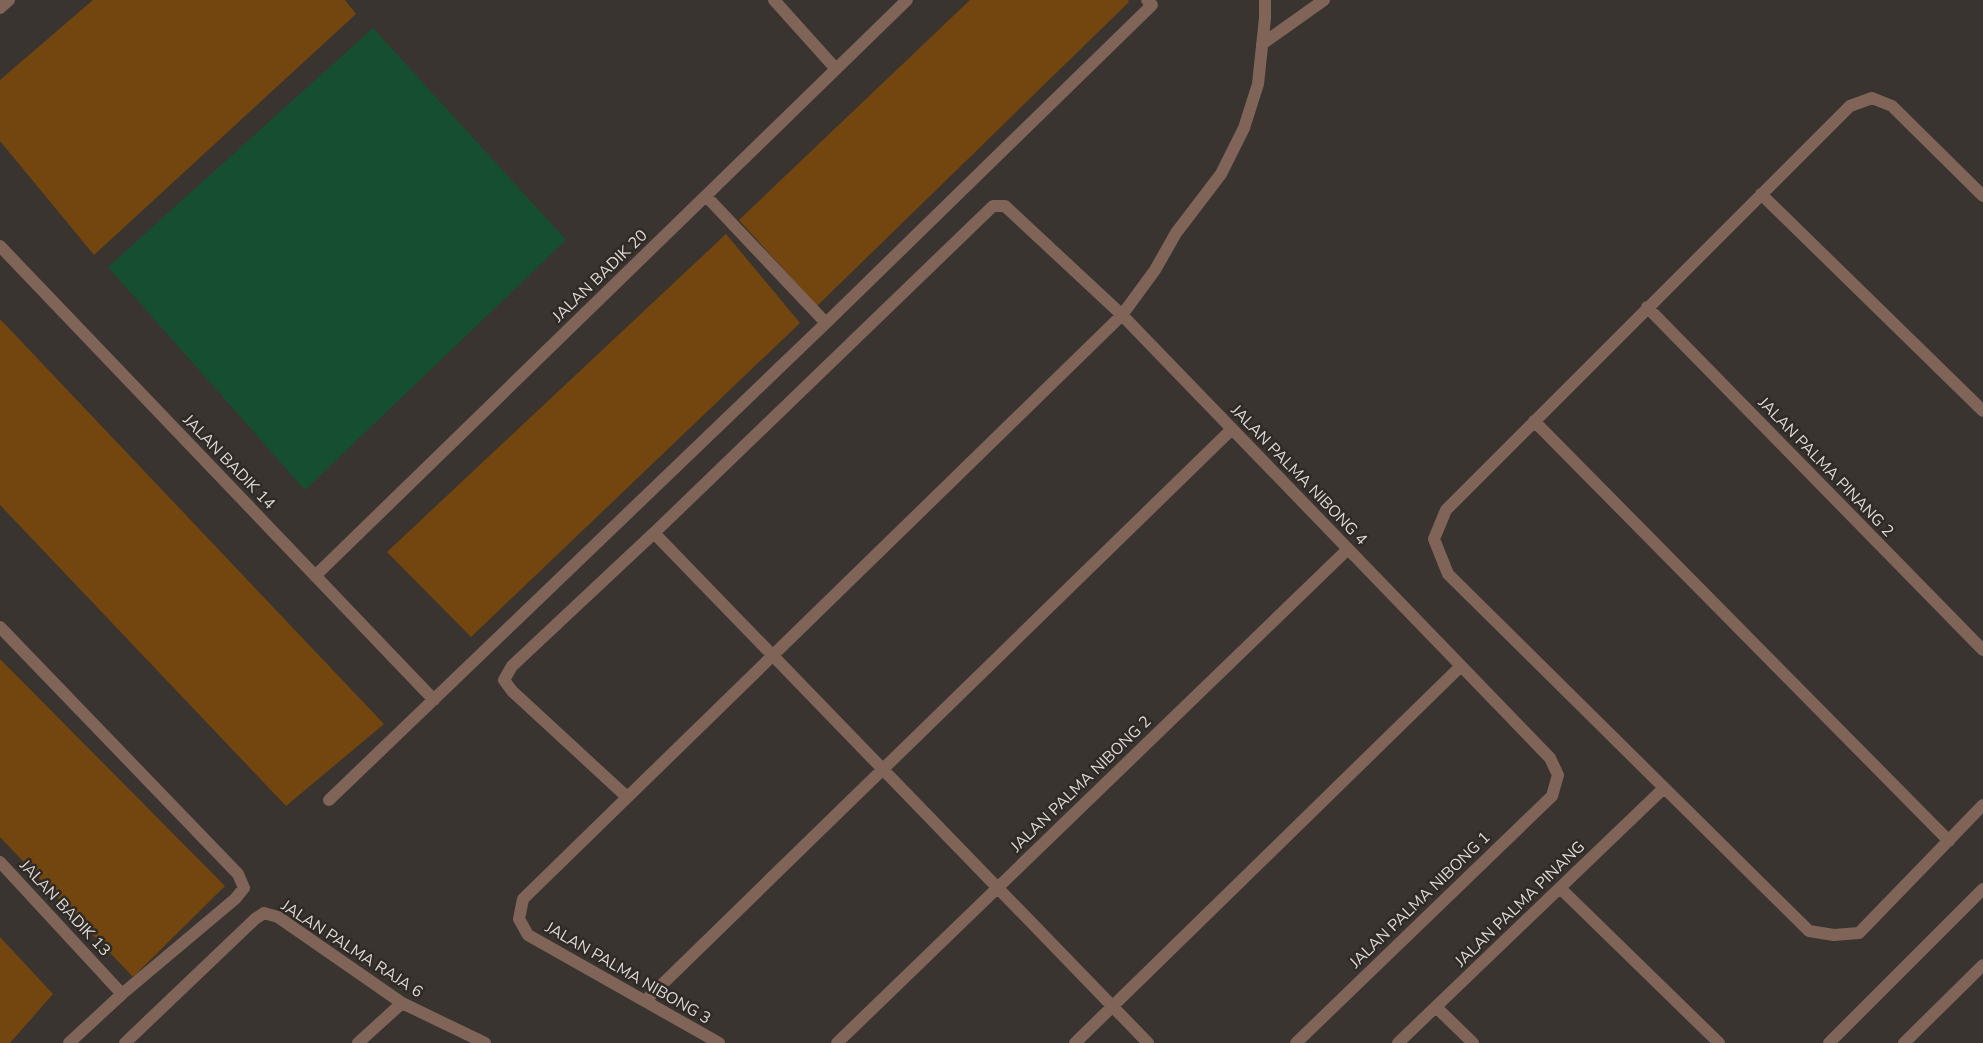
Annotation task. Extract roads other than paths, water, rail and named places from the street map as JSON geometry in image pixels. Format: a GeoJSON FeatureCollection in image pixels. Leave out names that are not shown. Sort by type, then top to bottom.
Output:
{"type":"FeatureCollection","features":[{"type":"Feature","properties":{"kind":"street"},"geometry":{"type":"LineString","coordinates":[[0,8],[9,0]]}},
{"type":"Feature","properties":{"kind":"street"},"geometry":{"type":"LineString","coordinates":[[774,0],[836,69]]}},
{"type":"Feature","properties":{"kind":"street","name":"JALAN BADIK 20"},"geometry":{"type":"LineString","coordinates":[[315,576],[907,0]]}},
{"type":"Feature","properties":{"kind":"street"},"geometry":{"type":"LineString","coordinates":[[329,800],[826,323],[1152,5],[1147,0]]}},
{"type":"Feature","properties":{"kind":"street"},"geometry":{"type":"LineString","coordinates":[[1148,1043],[773,655],[654,533],[512,666],[504,680],[512,691],[627,797],[773,655],[1122,315],[1143,288],[1176,233],[1224,166],[1244,128],[1258,84],[1265,0]]}},
{"type":"Feature","properties":{"kind":"street"},"geometry":{"type":"LineString","coordinates":[[1262,44],[1324,0]]}},
{"type":"Feature","properties":{"kind":"street"},"geometry":{"type":"LineString","coordinates":[[1983,196],[1892,106],[1872,98],[1850,106],[1446,510],[1434,539],[1448,574],[1809,931],[1834,935],[1859,933],[1983,805]]}},
{"type":"Feature","properties":{"kind":"street"},"geometry":{"type":"LineString","coordinates":[[1762,194],[1983,411]]}},
{"type":"Feature","properties":{"kind":"street"},"geometry":{"type":"LineString","coordinates":[[706,196],[826,323]]}},
{"type":"Feature","properties":{"kind":"street","name":"JALAN PALMA NIBONG 4"},"geometry":{"type":"LineString","coordinates":[[654,533],[983,214],[993,206],[1005,206],[1122,315],[1550,758],[1558,775]]}},
{"type":"Feature","properties":{"kind":"street","name":"JALAN BADIK 14"},"geometry":{"type":"LineString","coordinates":[[2,253],[434,700]]}},
{"type":"Feature","properties":{"kind":"street","name":"JALAN PALMA PINANG 2"},"geometry":{"type":"LineString","coordinates":[[1647,308],[1983,650]]}},
{"type":"Feature","properties":{"kind":"street"},"geometry":{"type":"LineString","coordinates":[[1534,421],[1949,840]]}},
{"type":"Feature","properties":{"kind":"street"},"geometry":{"type":"LineString","coordinates":[[645,1001],[1232,430]]}},
{"type":"Feature","properties":{"kind":"street","name":"JALAN PALMA NIBONG 2"},"geometry":{"type":"LineString","coordinates":[[837,1043],[1348,549]]}},
{"type":"Feature","properties":{"kind":"street"},"geometry":{"type":"LineString","coordinates":[[0,627],[238,874],[244,888],[235,899],[122,994],[69,1043]]}},
{"type":"Feature","properties":{"kind":"street"},"geometry":{"type":"LineString","coordinates":[[1075,1043],[1461,666]]}},
{"type":"Feature","properties":{"kind":"street","name":"JALAN PALMA NIBONG 1"},"geometry":{"type":"LineString","coordinates":[[1296,1043],[1552,796],[1558,775]]}},
{"type":"Feature","properties":{"kind":"street","name":"JALAN PALMA PINANG"},"geometry":{"type":"LineString","coordinates":[[1398,1043],[1664,788]]}},
{"type":"Feature","properties":{"kind":"street","name":"JALAN PALMA NIBONG 3"},"geometry":{"type":"LineString","coordinates":[[627,797],[523,899],[519,919],[528,935],[719,1043]]}},
{"type":"Feature","properties":{"kind":"street","name":"JALAN BADIK 13"},"geometry":{"type":"LineString","coordinates":[[0,862],[108,976],[122,994]]}},
{"type":"Feature","properties":{"kind":"street"},"geometry":{"type":"LineString","coordinates":[[1560,888],[1719,1043]]}},
{"type":"Feature","properties":{"kind":"street"},"geometry":{"type":"LineString","coordinates":[[1829,1043],[1983,889]]}},
{"type":"Feature","properties":{"kind":"street","name":"JALAN PALMA RAJA 6"},"geometry":{"type":"LineString","coordinates":[[125,1043],[255,919],[264,913],[278,917],[402,1003],[485,1043]]}},
{"type":"Feature","properties":{"kind":"street"},"geometry":{"type":"LineString","coordinates":[[1904,1043],[1983,965]]}},
{"type":"Feature","properties":{"kind":"street"},"geometry":{"type":"LineString","coordinates":[[358,1043],[402,1003]]}},
{"type":"Feature","properties":{"kind":"street"},"geometry":{"type":"LineString","coordinates":[[1436,1007],[1473,1043]]}}]}
